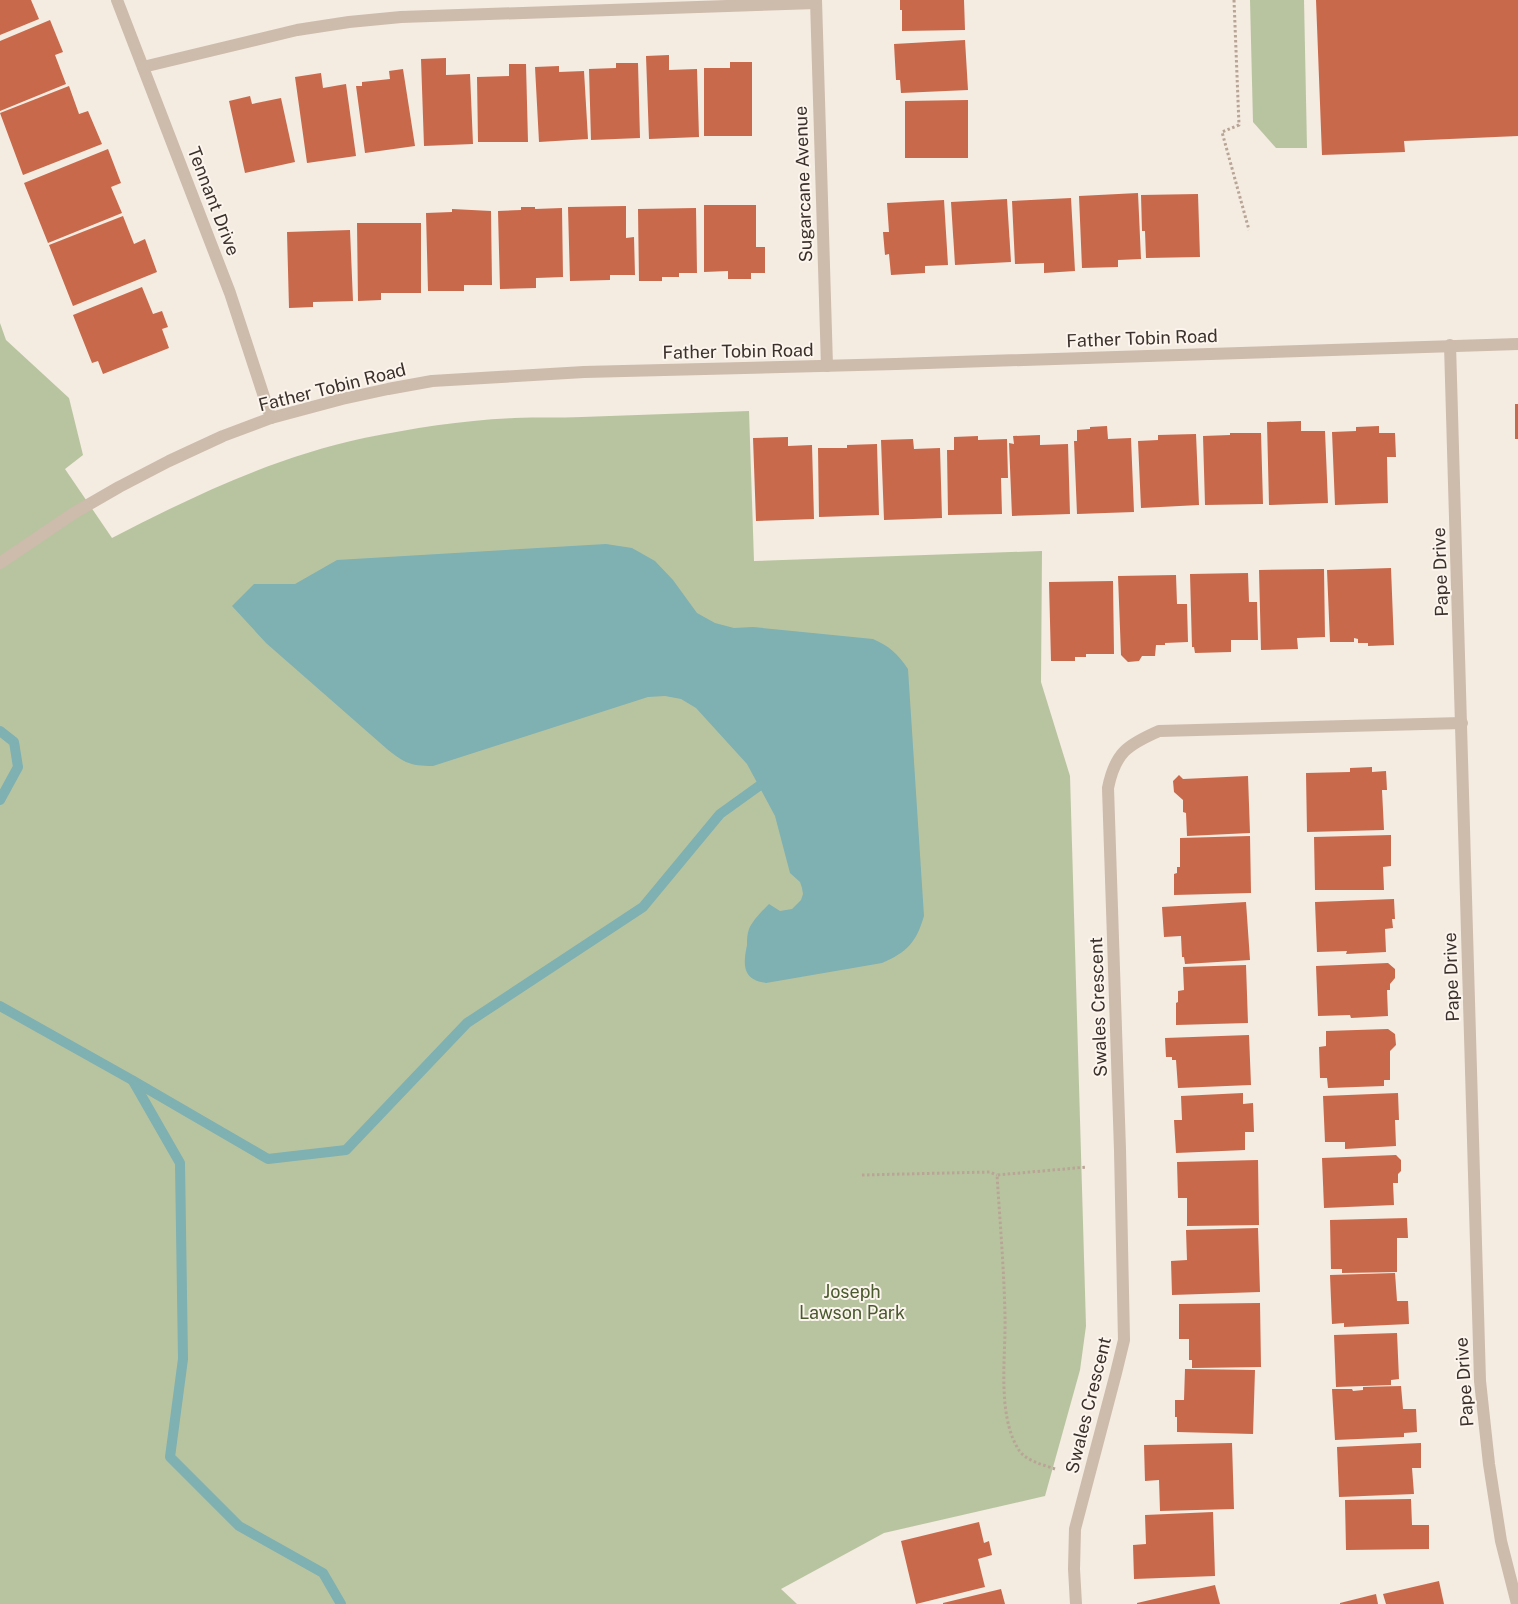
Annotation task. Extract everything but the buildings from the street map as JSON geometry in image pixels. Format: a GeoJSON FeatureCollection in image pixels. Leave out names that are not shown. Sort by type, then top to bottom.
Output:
{"type":"FeatureCollection","features":[{"type":"Feature","properties":{"kind":"street","name":"Tennant Drive"},"geometry":{"type":"LineString","coordinates":[[117,0],[230,293],[271,418]]}},
{"type":"Feature","properties":{"kind":"street"},"geometry":{"type":"LineString","coordinates":[[143,68],[297,30],[349,22],[401,17],[816,2]]}},
{"type":"Feature","properties":{"kind":"street","name":"Sugarcane Avenue"},"geometry":{"type":"LineString","coordinates":[[816,2],[827,366]]}},
{"type":"Feature","properties":{"kind":"street","name":"Father Tobin Road"},"geometry":{"type":"LineString","coordinates":[[0,563],[74,513],[119,487],[169,461],[224,436],[271,418],[342,399],[432,381],[584,372],[1518,344]]}},
{"type":"Feature","properties":{"kind":"street","name":"Pape Drive"},"geometry":{"type":"LineString","coordinates":[[1450,345],[1480,1380],[1489,1464],[1501,1541],[1517,1604]]}},
{"type":"Feature","properties":{"kind":"street","name":"Swales Crescent"},"geometry":{"type":"LineString","coordinates":[[1076,1604],[1074,1569],[1075,1529],[1124,1340],[1108,788],[1112,770],[1120,756],[1136,742],[1159,732],[1462,724]]}},
{"type":"Feature","properties":{"kind":"path"},"geometry":{"type":"LineString","coordinates":[[1234,0],[1239,125],[1222,132],[1249,230]]}},
{"type":"Feature","properties":{"kind":"path"},"geometry":{"type":"LineString","coordinates":[[862,1176],[990,1172],[997,1175],[1087,1167]]}},
{"type":"Feature","properties":{"kind":"path"},"geometry":{"type":"LineString","coordinates":[[997,1175],[1005,1316],[1005,1397],[1009,1429],[1018,1449],[1030,1460],[1055,1469]]}},
{"type":"Feature","properties":{"kind":"green space"},"geometry":{"type":"Polygon","coordinates":[[[1250,0],[1304,0],[1307,148],[1276,148],[1253,122],[1250,0]]]}},
{"type":"Feature","properties":{"kind":"green space","name":"Joseph Lawson Park"},"geometry":{"type":"Polygon","coordinates":[[[0,323],[6,340],[69,398],[83,455],[65,469],[112,538],[173,507],[235,479],[298,456],[364,438],[439,425],[495,419],[749,411],[754,561],[1042,551],[1041,682],[1070,776],[1086,1326],[1080,1370],[1045,1496],[884,1533],[781,1589],[797,1604],[0,1604],[0,323]]]}},
{"type":"Feature","properties":{"kind":"water"},"geometry":{"type":"Polygon","coordinates":[[[606,544],[632,548],[655,561],[673,580],[697,613],[715,623],[734,628],[753,627],[873,639],[897,655],[908,669],[924,916],[914,940],[898,955],[882,963],[766,983],[748,975],[745,959],[748,933],[751,926],[769,904],[780,911],[792,909],[801,900],[802,888],[800,882],[790,873],[775,816],[747,764],[696,708],[681,699],[665,696],[648,697],[433,766],[413,764],[403,761],[387,749],[266,643],[232,606],[254,584],[295,584],[337,560],[606,544]]]}},
{"type":"Feature","properties":{"kind":"waterway"},"geometry":{"type":"LineString","coordinates":[[0,731],[14,742],[18,767],[0,800]]}},
{"type":"Feature","properties":{"kind":"waterway"},"geometry":{"type":"LineString","coordinates":[[0,1006],[268,1159],[346,1150],[467,1023],[643,907],[720,814],[759,786]]}},
{"type":"Feature","properties":{"kind":"waterway"},"geometry":{"type":"LineString","coordinates":[[133,1081],[180,1163],[183,1359],[170,1457],[239,1526],[323,1573],[341,1604]]}}]}
